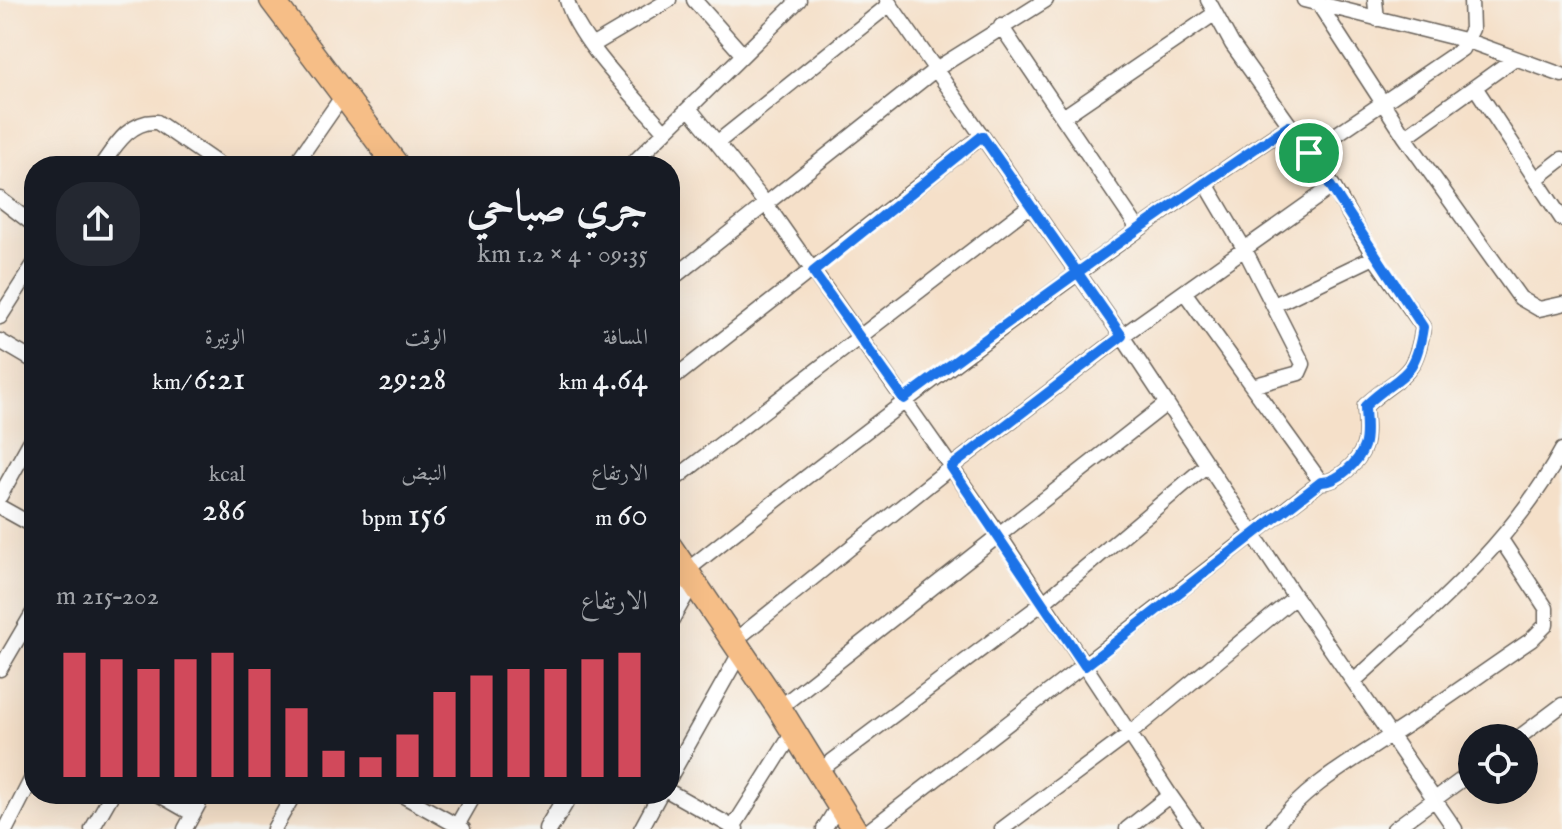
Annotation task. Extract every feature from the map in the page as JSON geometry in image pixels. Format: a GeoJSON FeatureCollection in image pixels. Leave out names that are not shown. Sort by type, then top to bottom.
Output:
{"type":"FeatureCollection","features":[{"type":"Feature","properties":{"kind":"main road"},"geometry":{"type":"LineString","coordinates":[[272,0],[390,156]]}},
{"type":"Feature","properties":{"kind":"main road"},"geometry":{"type":"LineString","coordinates":[[680,562],[779,708],[854,829]]}},
{"type":"Feature","properties":{"kind":"street"},"geometry":{"type":"LineString","coordinates":[[567,0],[571,13],[593,45],[665,132]]}},
{"type":"Feature","properties":{"kind":"street"},"geometry":{"type":"LineString","coordinates":[[593,45],[669,0]]}},
{"type":"Feature","properties":{"kind":"street"},"geometry":{"type":"LineString","coordinates":[[694,0],[743,55]]}},
{"type":"Feature","properties":{"kind":"street"},"geometry":{"type":"LineString","coordinates":[[640,156],[799,0]]}},
{"type":"Feature","properties":{"kind":"street"},"geometry":{"type":"LineString","coordinates":[[1375,0],[1377,19]]}},
{"type":"Feature","properties":{"kind":"street"},"geometry":{"type":"LineString","coordinates":[[1309,153],[1468,41],[1472,29],[1471,0]]}},
{"type":"Feature","properties":{"kind":"street"},"geometry":{"type":"LineString","coordinates":[[680,272],[936,69],[1040,1]]}},
{"type":"Feature","properties":{"kind":"street"},"geometry":{"type":"LineString","coordinates":[[718,142],[889,2],[1122,336],[1295,597],[1455,829]]}},
{"type":"Feature","properties":{"kind":"street"},"geometry":{"type":"LineString","coordinates":[[1311,2],[1468,41],[1562,75]]}},
{"type":"Feature","properties":{"kind":"street"},"geometry":{"type":"LineString","coordinates":[[1311,2],[1520,298],[1539,309],[1562,304]]}},
{"type":"Feature","properties":{"kind":"street"},"geometry":{"type":"LineString","coordinates":[[871,829],[1321,482],[1331,481],[1356,460],[1365,445],[1365,406],[1382,390],[1401,380],[1419,354],[1423,327],[1374,257],[1333,186],[1289,126],[1211,7],[1063,117]]}},
{"type":"Feature","properties":{"kind":"street"},"geometry":{"type":"LineString","coordinates":[[1001,26],[1137,227]]}},
{"type":"Feature","properties":{"kind":"street"},"geometry":{"type":"LineString","coordinates":[[1405,137],[1515,58]]}},
{"type":"Feature","properties":{"kind":"street"},"geometry":{"type":"LineString","coordinates":[[1475,87],[1562,219]]}},
{"type":"Feature","properties":{"kind":"street"},"geometry":{"type":"LineString","coordinates":[[301,156],[344,94]]}},
{"type":"Feature","properties":{"kind":"street"},"geometry":{"type":"LineString","coordinates":[[689,108],[766,204],[904,399],[999,535],[1128,735],[1194,829]]}},
{"type":"Feature","properties":{"kind":"street"},"geometry":{"type":"LineString","coordinates":[[108,156],[121,139],[146,121],[157,122],[197,156]]}},
{"type":"Feature","properties":{"kind":"street"},"geometry":{"type":"LineString","coordinates":[[680,596],[689,576],[904,399],[1137,227],[1289,126]]}},
{"type":"Feature","properties":{"kind":"street"},"geometry":{"type":"LineString","coordinates":[[680,373],[813,272],[982,136]]}},
{"type":"Feature","properties":{"kind":"street"},"geometry":{"type":"LineString","coordinates":[[1536,179],[1562,159]]}},
{"type":"Feature","properties":{"kind":"street"},"geometry":{"type":"LineString","coordinates":[[1205,182],[1245,250],[1303,367],[1299,373],[1252,386]]}},
{"type":"Feature","properties":{"kind":"street"},"geometry":{"type":"LineString","coordinates":[[680,758],[737,647],[951,467],[1122,336],[1333,186]]}},
{"type":"Feature","properties":{"kind":"street"},"geometry":{"type":"LineString","coordinates":[[0,199],[24,217]]}},
{"type":"Feature","properties":{"kind":"street"},"geometry":{"type":"LineString","coordinates":[[680,475],[1031,205]]}},
{"type":"Feature","properties":{"kind":"street"},"geometry":{"type":"LineString","coordinates":[[1274,305],[1374,257]]}},
{"type":"Feature","properties":{"kind":"street"},"geometry":{"type":"LineString","coordinates":[[0,317],[24,280]]}},
{"type":"Feature","properties":{"kind":"street"},"geometry":{"type":"LineString","coordinates":[[1185,293],[1321,482]]}},
{"type":"Feature","properties":{"kind":"street"},"geometry":{"type":"LineString","coordinates":[[0,341],[24,355]]}},
{"type":"Feature","properties":{"kind":"street"},"geometry":{"type":"LineString","coordinates":[[779,708],[1166,404]]}},
{"type":"Feature","properties":{"kind":"street"},"geometry":{"type":"LineString","coordinates":[[1355,680],[1445,597],[1489,549],[1502,541],[1529,506],[1562,450]]}},
{"type":"Feature","properties":{"kind":"street"},"geometry":{"type":"LineString","coordinates":[[0,496],[24,453]]}},
{"type":"Feature","properties":{"kind":"street"},"geometry":{"type":"LineString","coordinates":[[819,771],[1044,602],[1207,465]]}},
{"type":"Feature","properties":{"kind":"street"},"geometry":{"type":"LineString","coordinates":[[0,507],[24,520]]}},
{"type":"Feature","properties":{"kind":"street"},"geometry":{"type":"LineString","coordinates":[[1273,829],[1293,802],[1341,766],[1531,640],[1546,625],[1546,608],[1502,541]]}},
{"type":"Feature","properties":{"kind":"street"},"geometry":{"type":"LineString","coordinates":[[1002,829],[1128,735],[1295,597]]}},
{"type":"Feature","properties":{"kind":"street"},"geometry":{"type":"LineString","coordinates":[[0,669],[24,628]]}},
{"type":"Feature","properties":{"kind":"street"},"geometry":{"type":"LineString","coordinates":[[1537,724],[1562,705]]}},
{"type":"Feature","properties":{"kind":"street"},"geometry":{"type":"LineString","coordinates":[[680,798],[734,829],[794,731]]}},
{"type":"Feature","properties":{"kind":"street"},"geometry":{"type":"LineString","coordinates":[[1394,829],[1458,782]]}},
{"type":"Feature","properties":{"kind":"street"},"geometry":{"type":"LineString","coordinates":[[6,829],[24,794]]}},
{"type":"Feature","properties":{"kind":"street"},"geometry":{"type":"LineString","coordinates":[[1127,829],[1170,795]]}},
{"type":"Feature","properties":{"kind":"street"},"geometry":{"type":"LineString","coordinates":[[824,829],[840,803]]}},
{"type":"Feature","properties":{"kind":"street"},"geometry":{"type":"LineString","coordinates":[[92,829],[106,804]]}},
{"type":"Feature","properties":{"kind":"street"},"geometry":{"type":"LineString","coordinates":[[176,804],[193,814]]}},
{"type":"Feature","properties":{"kind":"street"},"geometry":{"type":"LineString","coordinates":[[185,829],[198,804]]}},
{"type":"Feature","properties":{"kind":"street"},"geometry":{"type":"LineString","coordinates":[[274,829],[288,804]]}},
{"type":"Feature","properties":{"kind":"street"},"geometry":{"type":"LineString","coordinates":[[417,804],[458,828],[470,804]]}},
{"type":"Feature","properties":{"kind":"street"},"geometry":{"type":"LineString","coordinates":[[548,829],[563,804]]}},
{"type":"Feature","properties":{"kind":"street"},"geometry":{"type":"LineString","coordinates":[[641,829],[655,804]]}},
{"type":"Feature","properties":{"kind":"route"},"geometry":{"type":"LineString","coordinates":[[1309,153],[1289,126],[1137,227],[1076,271],[904,399],[813,272],[982,136],[1076,271],[1122,336],[951,467],[1085,666],[1321,482],[1331,481],[1344,472],[1365,445],[1365,406],[1382,390],[1401,380],[1419,354],[1423,327],[1374,257],[1333,186],[1309,153]]}}]}
